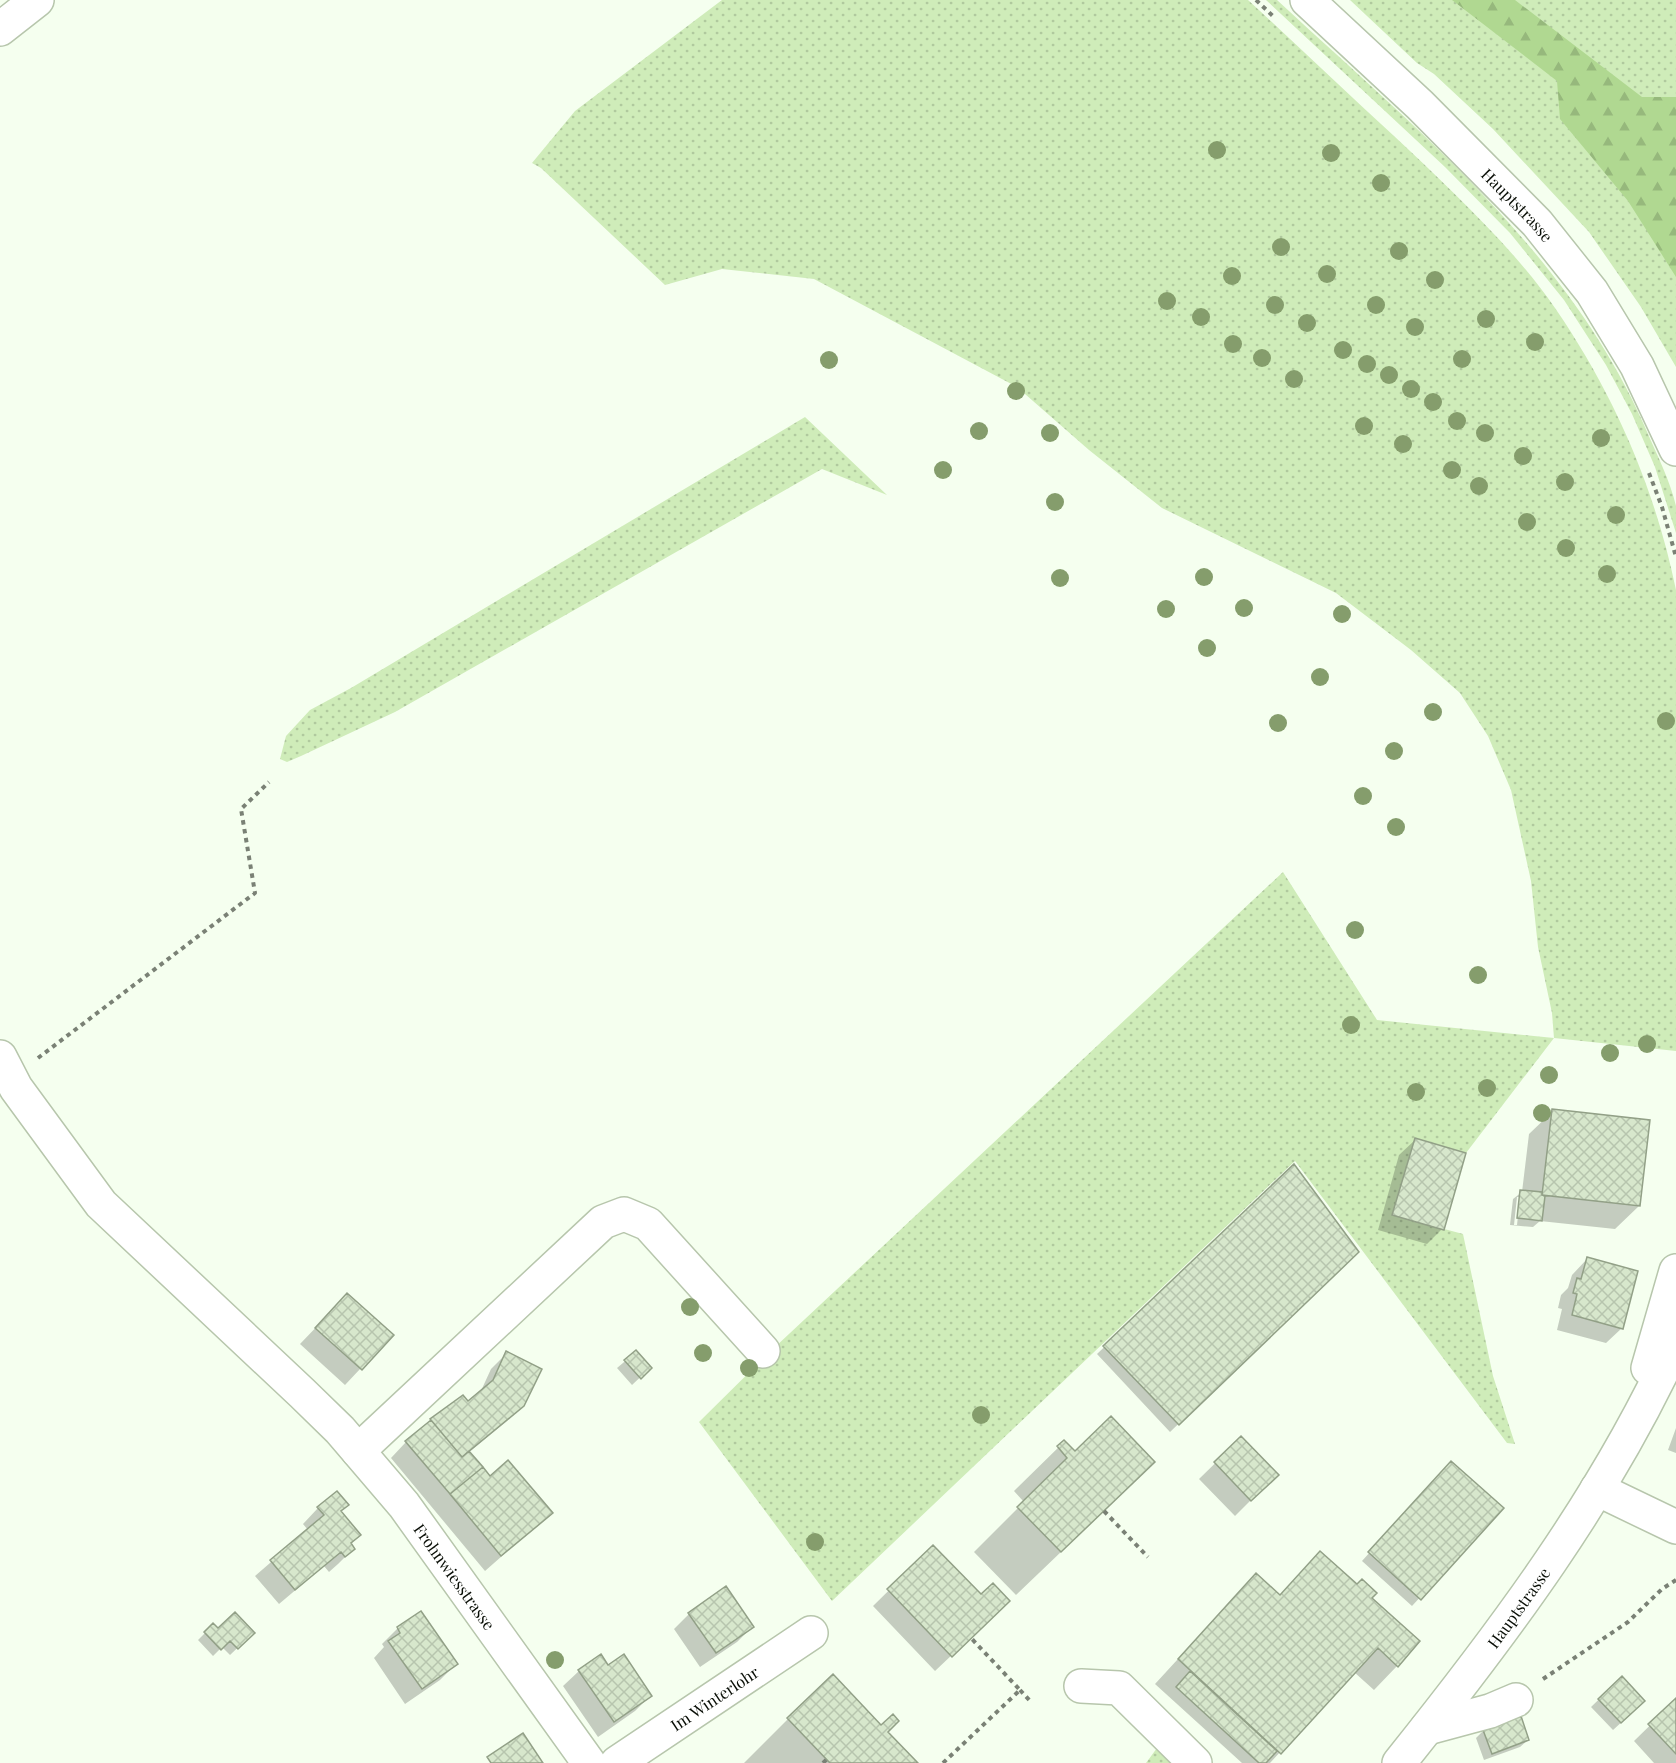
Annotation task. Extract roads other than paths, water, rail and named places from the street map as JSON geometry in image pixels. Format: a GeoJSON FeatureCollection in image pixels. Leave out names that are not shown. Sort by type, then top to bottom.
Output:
{"type":"FeatureCollection","features":[{"type":"Feature","properties":{"kind":"street"},"geometry":{"type":"LineString","coordinates":[[0,29],[37,0]]}},
{"type":"Feature","properties":{"kind":"street","name":"Hauptstrasse"},"geometry":{"type":"LineString","coordinates":[[1307,0],[1420,105],[1537,223],[1598,301],[1637,366],[1676,450]]}},
{"type":"Feature","properties":{"kind":"street","name":"Frohnwiesstrasse"},"geometry":{"type":"LineString","coordinates":[[5,1067],[16,1088],[101,1204],[311,1401],[404,1504],[589,1763]]}},
{"type":"Feature","properties":{"kind":"street"},"geometry":{"type":"LineString","coordinates":[[358,1451],[603,1222],[624,1214],[648,1224],[763,1351]]}},
{"type":"Feature","properties":{"kind":"street","name":"Hauptstrasse"},"geometry":{"type":"LineString","coordinates":[[1624,1441],[1654,1351],[1676,1271]]}},
{"type":"Feature","properties":{"kind":"street","name":"Hauptstrasse"},"geometry":{"type":"LineString","coordinates":[[1399,1763],[1513,1617],[1597,1489],[1676,1342]]}},
{"type":"Feature","properties":{"kind":"street"},"geometry":{"type":"LineString","coordinates":[[1597,1489],[1676,1527]]}},
{"type":"Feature","properties":{"kind":"street","name":"Im Winterlohr"},"geometry":{"type":"LineString","coordinates":[[617,1763],[811,1633]]}},
{"type":"Feature","properties":{"kind":"street"},"geometry":{"type":"LineString","coordinates":[[1081,1686],[1119,1688],[1195,1763]]}},
{"type":"Feature","properties":{"kind":"street"},"geometry":{"type":"LineString","coordinates":[[1427,1728],[1490,1711],[1516,1700]]}}]}
